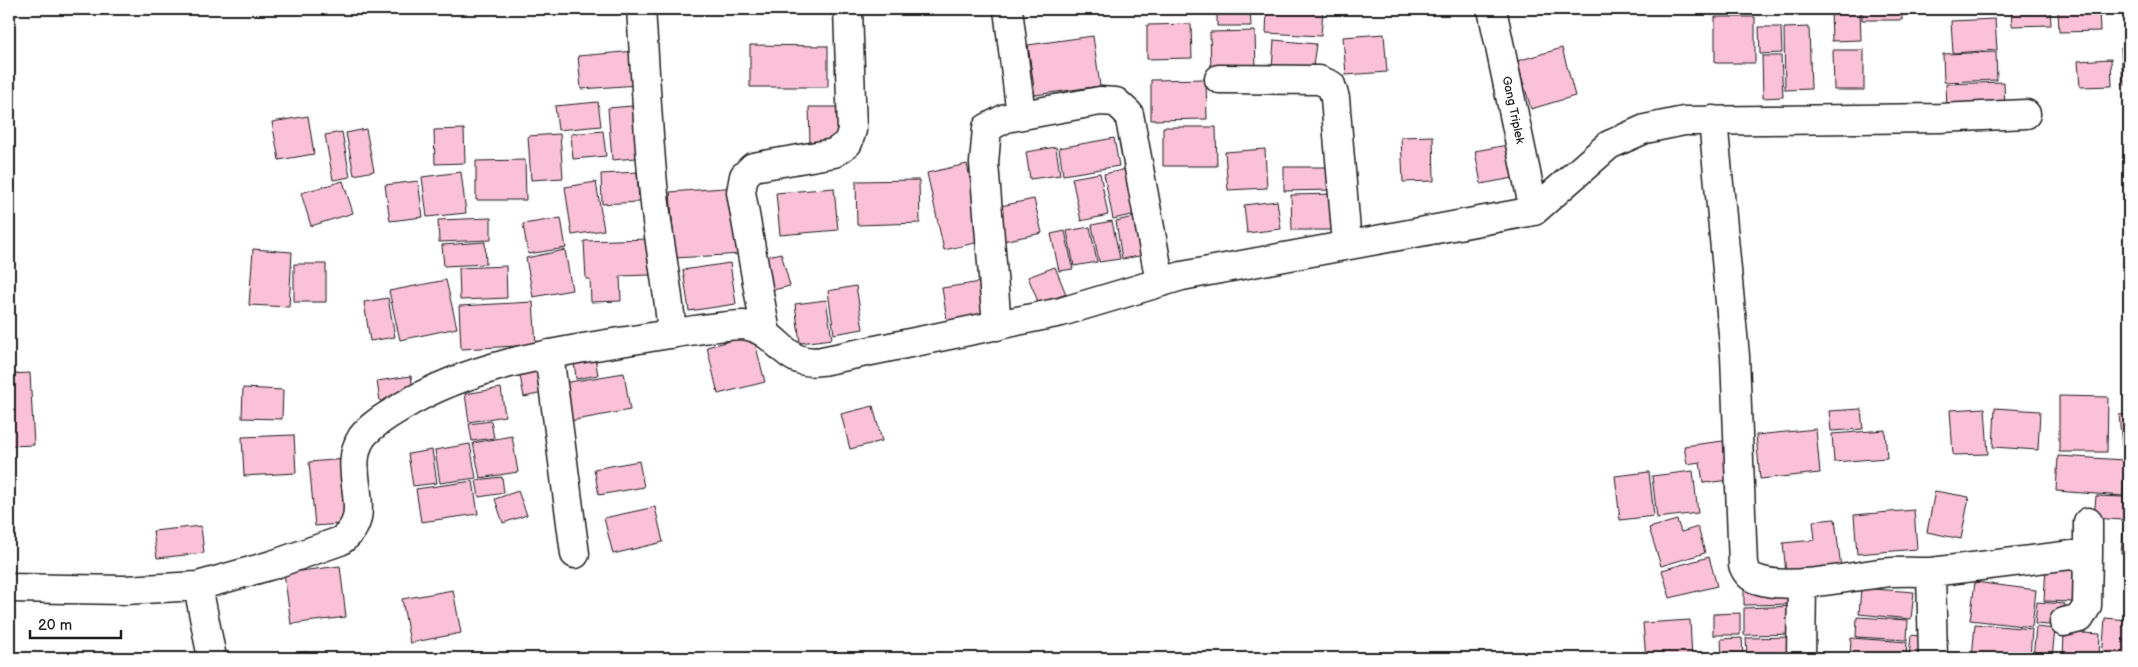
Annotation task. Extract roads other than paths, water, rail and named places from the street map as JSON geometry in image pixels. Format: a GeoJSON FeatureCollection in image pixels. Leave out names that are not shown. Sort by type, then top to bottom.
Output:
{"type":"FeatureCollection","features":[{"type":"Feature","properties":{"kind":"street"},"geometry":{"type":"LineString","coordinates":[[641,9],[651,159],[657,221],[669,293],[672,334]]}},
{"type":"Feature","properties":{"kind":"street"},"geometry":{"type":"LineString","coordinates":[[766,333],[741,192],[744,176],[752,167],[834,153],[848,143],[852,130],[848,9]]}},
{"type":"Feature","properties":{"kind":"street"},"geometry":{"type":"LineString","coordinates":[[1008,9],[1021,115]]}},
{"type":"Feature","properties":{"kind":"street","name":"Gang Triplek"},"geometry":{"type":"LineString","coordinates":[[1492,9],[1534,211]]}},
{"type":"Feature","properties":{"kind":"street"},"geometry":{"type":"LineString","coordinates":[[1219,79],[1319,80],[1331,85],[1335,98],[1348,244]]}},
{"type":"Feature","properties":{"kind":"street"},"geometry":{"type":"LineString","coordinates":[[996,326],[984,163],[987,128],[1006,118],[1100,101],[1116,102],[1129,114],[1160,282]]}},
{"type":"Feature","properties":{"kind":"street"},"geometry":{"type":"LineString","coordinates":[[9,588],[126,590],[198,586],[272,565],[340,541],[348,536],[356,525],[359,516],[354,465],[355,451],[365,434],[374,425],[410,402],[472,373],[549,354],[744,324],[755,326],[766,333],[783,350],[799,360],[811,362],[1061,312],[1192,274],[1534,211],[1609,145],[1645,129],[1684,121],[1940,118],[2026,114]]}},
{"type":"Feature","properties":{"kind":"street"},"geometry":{"type":"LineString","coordinates":[[1713,120],[1735,356],[1743,565],[1745,572],[1757,580],[1802,583],[1884,573],[1931,572],[2088,553]]}},
{"type":"Feature","properties":{"kind":"street"},"geometry":{"type":"LineString","coordinates":[[549,354],[575,554]]}},
{"type":"Feature","properties":{"kind":"street"},"geometry":{"type":"LineString","coordinates":[[2064,622],[2080,618],[2087,606],[2088,522]]}},
{"type":"Feature","properties":{"kind":"street"},"geometry":{"type":"LineString","coordinates":[[1931,572],[1933,658]]}},
{"type":"Feature","properties":{"kind":"street"},"geometry":{"type":"LineString","coordinates":[[1801,658],[1802,583]]}},
{"type":"Feature","properties":{"kind":"street"},"geometry":{"type":"LineString","coordinates":[[198,586],[212,658]]}}]}
